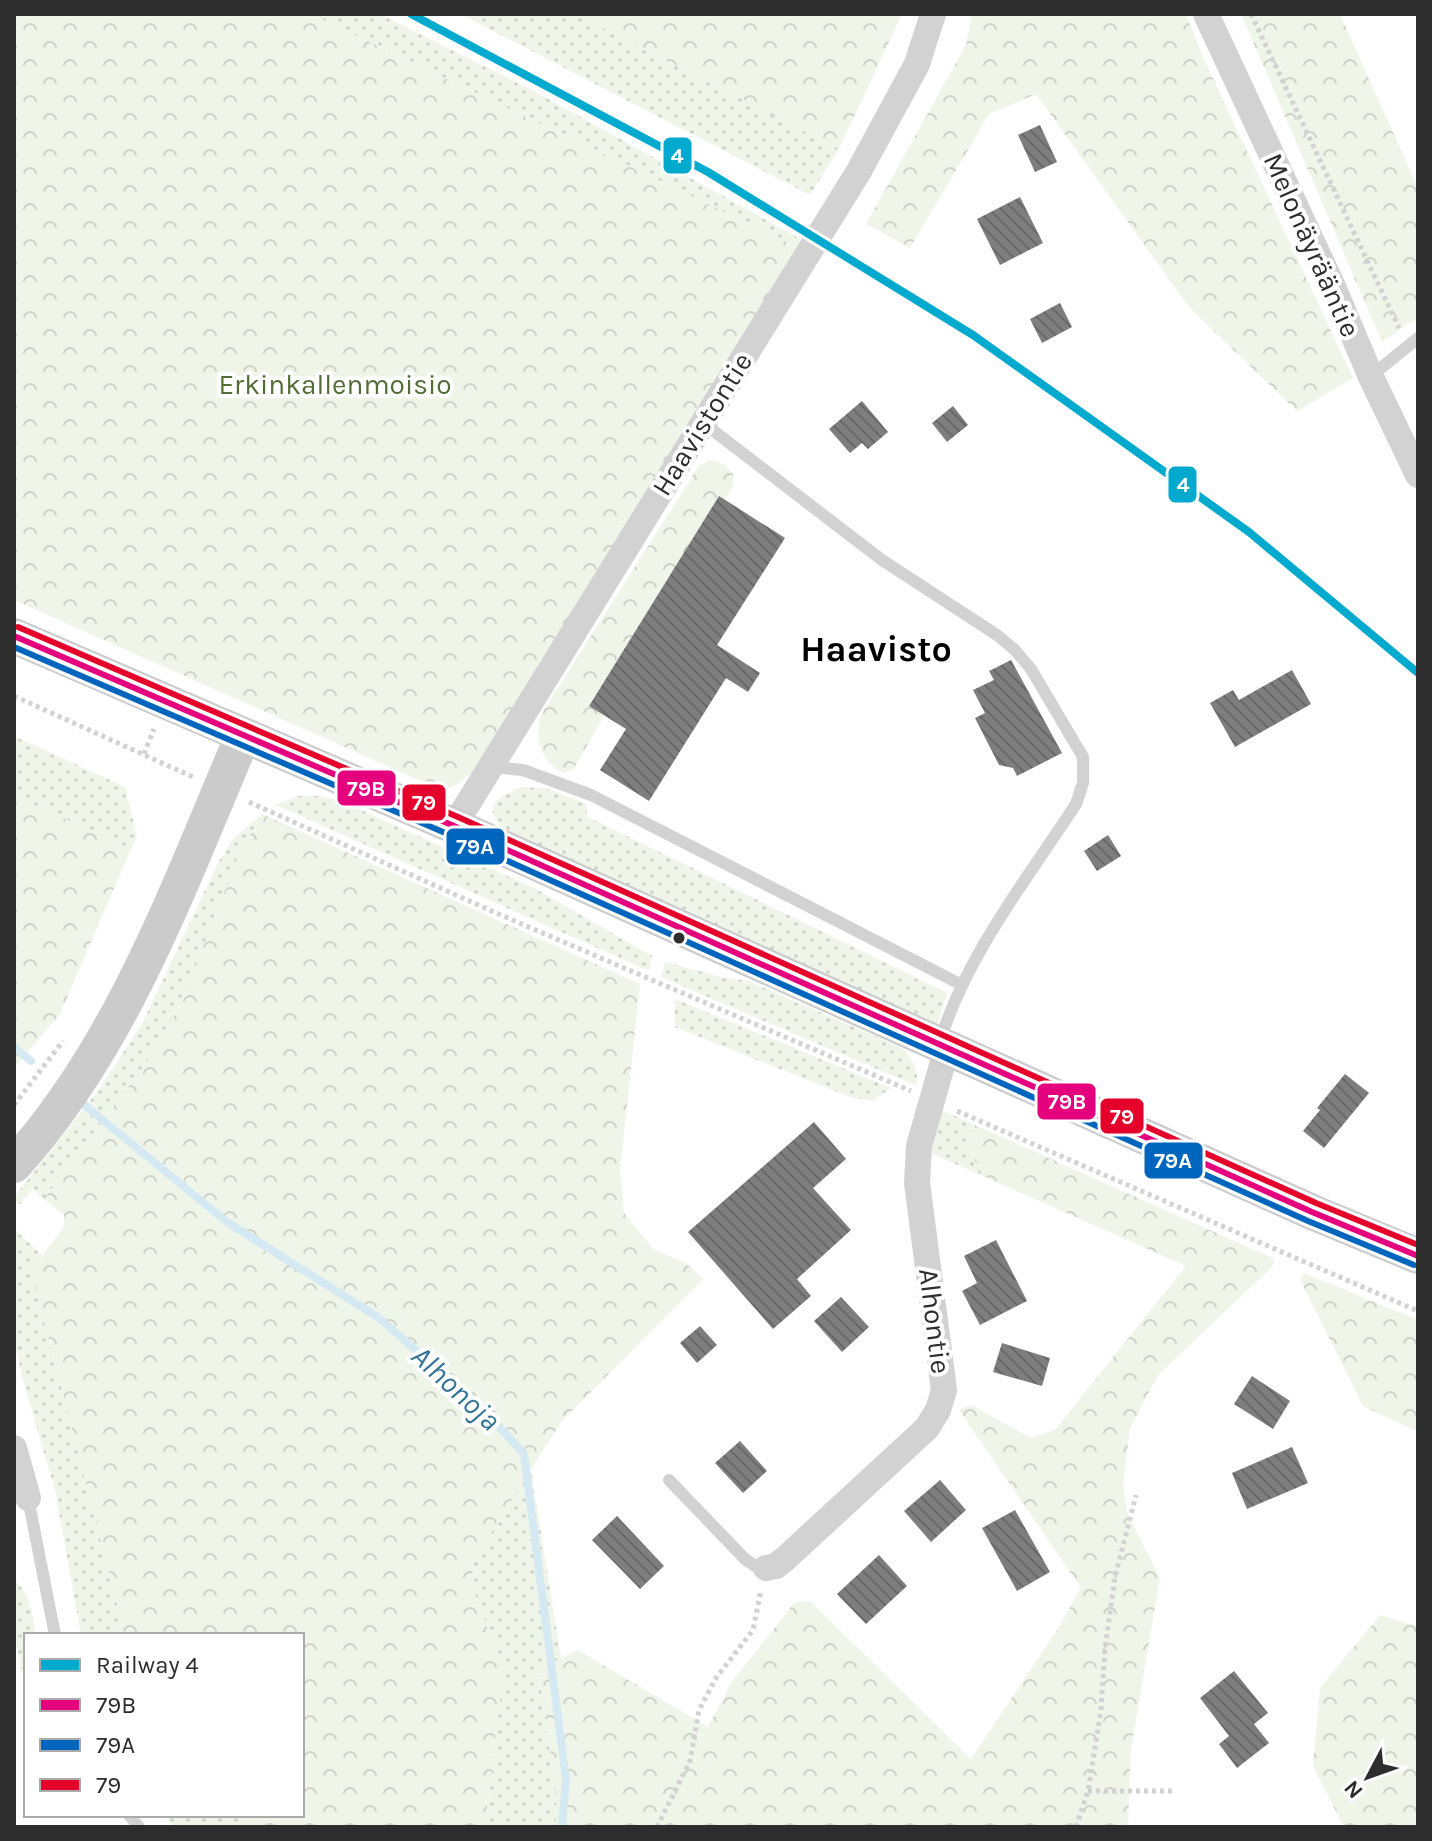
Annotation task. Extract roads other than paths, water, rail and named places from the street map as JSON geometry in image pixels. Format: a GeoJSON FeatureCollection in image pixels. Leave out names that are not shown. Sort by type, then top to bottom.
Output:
{"type":"FeatureCollection","features":[{"type":"Feature","properties":{"kind":"main road"},"geometry":{"type":"LineString","coordinates":[[14,636],[454,826],[1312,1212],[1418,1256]]}},
{"type":"Feature","properties":{"kind":"main road"},"geometry":{"type":"LineString","coordinates":[[14,1165],[48,1128],[126,1003],[175,897],[204,790],[243,736]]}},
{"type":"Feature","properties":{"kind":"street","name":"Haavistontie"},"geometry":{"type":"LineString","coordinates":[[454,826],[859,171],[917,64],[933,14]]}},
{"type":"Feature","properties":{"kind":"street","name":"Melonäyrääntie"},"geometry":{"type":"LineString","coordinates":[[1206,14],[1418,475]]}},
{"type":"Feature","properties":{"kind":"street","name":"Alhontie"},"geometry":{"type":"LineString","coordinates":[[766,1568],[776,1566],[927,1428],[938,1410],[944,1390],[917,1183],[919,1146],[943,1046]]}},
{"type":"Feature","properties":{"kind":"street"},"geometry":{"type":"LineString","coordinates":[[14,1448],[21,1505]]}},
{"type":"Feature","properties":{"kind":"lane"},"geometry":{"type":"LineString","coordinates":[[1371,377],[1415,342]]}},
{"type":"Feature","properties":{"kind":"lane"},"geometry":{"type":"LineString","coordinates":[[702,422],[882,560],[1006,642],[1031,669],[1083,757],[1083,783],[1076,804],[985,943],[962,985],[943,1046]]}},
{"type":"Feature","properties":{"kind":"lane"},"geometry":{"type":"LineString","coordinates":[[490,767],[523,770],[591,795],[962,985]]}},
{"type":"Feature","properties":{"kind":"lane"},"geometry":{"type":"LineString","coordinates":[[669,1480],[745,1559],[755,1566],[766,1568]]}},
{"type":"Feature","properties":{"kind":"lane"},"geometry":{"type":"LineString","coordinates":[[21,1505],[54,1633]]}},
{"type":"Feature","properties":{"kind":"waterway","name":"Alhonoja"},"geometry":{"type":"LineString","coordinates":[[14,1047],[31,1061]]}},
{"type":"Feature","properties":{"kind":"waterway","name":"Alhonoja"},"geometry":{"type":"LineString","coordinates":[[82,1103],[227,1222],[379,1318],[478,1404],[524,1454],[566,1779],[562,1827]]}},
{"type":"Feature","properties":{"kind":"rail line","name":"4"},"geometry":{"type":"LineString","coordinates":[[411,14],[708,172],[973,335],[1249,532],[1418,673]]}},
{"type":"Feature","properties":{"kind":"district","name":"Haavisto"},"geometry":{"type":"Point","coordinates":[876,649]}},
{"type":"Feature","properties":{"kind":"park label","name":"Erkinkallenmoisio"},"geometry":{"type":"Point","coordinates":[335,384]}}]}
